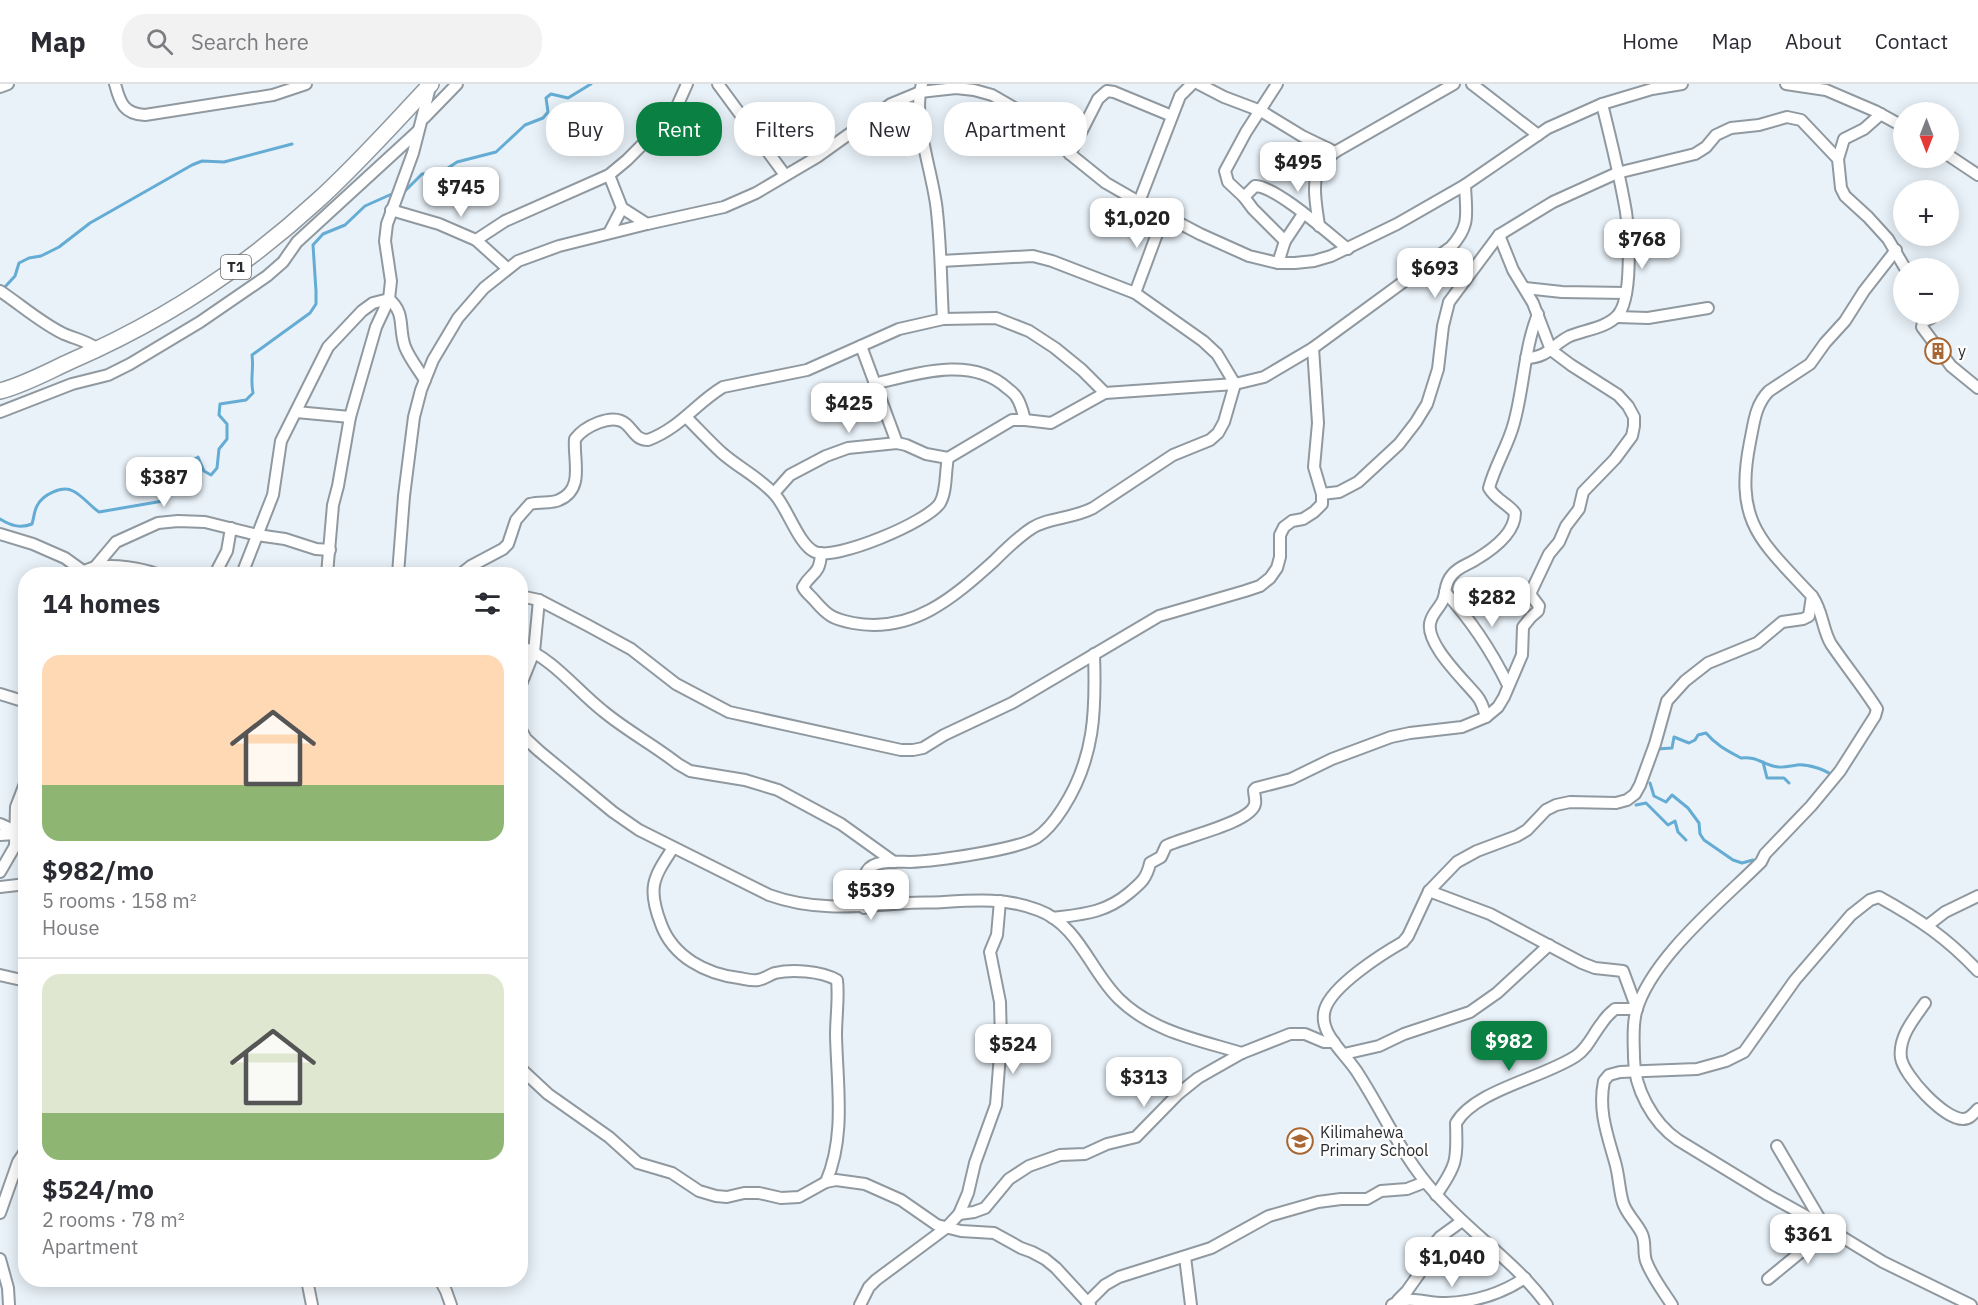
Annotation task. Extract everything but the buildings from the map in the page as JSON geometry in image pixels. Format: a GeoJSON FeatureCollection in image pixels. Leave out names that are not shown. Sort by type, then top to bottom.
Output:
{"type":"FeatureCollection","features":[{"type":"Feature","properties":{"kind":"highway","name":"T1"},"geometry":{"type":"LineString","coordinates":[[0,391],[98,349],[195,297],[255,252],[343,178],[431,84]]}},
{"type":"Feature","properties":{"kind":"street"},"geometry":{"type":"LineString","coordinates":[[0,87],[8,84]]}},
{"type":"Feature","properties":{"kind":"street"},"geometry":{"type":"LineString","coordinates":[[115,84],[118,96],[126,110],[134,114],[145,115],[273,95],[306,84]]}},
{"type":"Feature","properties":{"kind":"street"},"geometry":{"type":"LineString","coordinates":[[328,567],[333,505],[350,417],[376,327],[389,299],[391,281],[385,241],[391,210],[401,188],[431,84]]}},
{"type":"Feature","properties":{"kind":"street"},"geometry":{"type":"LineString","coordinates":[[0,412],[72,384],[108,375],[130,364],[200,322],[267,276],[283,262],[297,242],[420,126],[457,84]]}},
{"type":"Feature","properties":{"kind":"street"},"geometry":{"type":"LineString","coordinates":[[476,240],[505,221],[609,175],[674,113],[687,84]]}},
{"type":"Feature","properties":{"kind":"street"},"geometry":{"type":"LineString","coordinates":[[718,84],[785,175]]}},
{"type":"Feature","properties":{"kind":"street"},"geometry":{"type":"LineString","coordinates":[[1139,202],[1180,96],[1192,84]]}},
{"type":"Feature","properties":{"kind":"street"},"geometry":{"type":"LineString","coordinates":[[1199,84],[1261,111],[1302,136],[1335,152]]}},
{"type":"Feature","properties":{"kind":"street"},"geometry":{"type":"LineString","coordinates":[[1277,84],[1246,132],[1225,171],[1228,182],[1285,241]]}},
{"type":"Feature","properties":{"kind":"street"},"geometry":{"type":"LineString","coordinates":[[1319,226],[1316,178],[1320,166],[1335,152],[1454,84]]}},
{"type":"Feature","properties":{"kind":"street"},"geometry":{"type":"LineString","coordinates":[[1472,84],[1538,135]]}},
{"type":"Feature","properties":{"kind":"street"},"geometry":{"type":"LineString","coordinates":[[1072,156],[1106,183],[1139,202],[1249,256],[1278,263],[1314,261],[1348,249],[1397,224],[1465,185],[1538,135],[1602,104],[1652,89],[1682,84]]}},
{"type":"Feature","properties":{"kind":"street"},"geometry":{"type":"LineString","coordinates":[[1786,84],[1824,87],[1893,121]]}},
{"type":"Feature","properties":{"kind":"street"},"geometry":{"type":"LineString","coordinates":[[399,567],[404,496],[414,417],[425,380],[433,360],[458,318],[484,288],[507,268],[518,261],[559,246],[724,207],[756,193],[818,157],[891,104],[921,88],[957,86],[992,95],[1006,102]]}},
{"type":"Feature","properties":{"kind":"street"},"geometry":{"type":"LineString","coordinates":[[921,88],[919,111],[935,193],[943,319]]}},
{"type":"Feature","properties":{"kind":"street"},"geometry":{"type":"LineString","coordinates":[[1087,121],[1098,99],[1107,91],[1172,116]]}},
{"type":"Feature","properties":{"kind":"street"},"geometry":{"type":"LineString","coordinates":[[1602,104],[1626,214],[1628,245],[1626,292],[1623,307],[1617,317]]}},
{"type":"Feature","properties":{"kind":"street"},"geometry":{"type":"LineString","coordinates":[[1881,114],[1864,129],[1844,139],[1838,159],[1840,188],[1845,196],[1868,217],[1900,258]]}},
{"type":"Feature","properties":{"kind":"street"},"geometry":{"type":"LineString","coordinates":[[1322,494],[1339,492],[1358,482],[1399,444],[1416,422],[1426,404],[1438,369],[1443,326],[1449,302],[1499,235],[1553,202],[1617,173],[1695,154],[1706,147],[1716,135],[1731,128],[1759,125],[1791,117],[1801,120],[1838,159]]}},
{"type":"Feature","properties":{"kind":"street"},"geometry":{"type":"LineString","coordinates":[[1959,161],[1975,170]]}},
{"type":"Feature","properties":{"kind":"street"},"geometry":{"type":"LineString","coordinates":[[609,175],[622,208],[647,224]]}},
{"type":"Feature","properties":{"kind":"street"},"geometry":{"type":"LineString","coordinates":[[774,494],[790,475],[826,456],[848,448],[897,443],[926,454],[948,458],[1012,420],[1051,423],[1105,393],[1235,384],[1264,377],[1313,348],[1451,247],[1462,234],[1467,219],[1465,185]]}},
{"type":"Feature","properties":{"kind":"street"},"geometry":{"type":"LineString","coordinates":[[1244,197],[1255,186],[1260,186],[1303,214],[1348,249]]}},
{"type":"Feature","properties":{"kind":"street"},"geometry":{"type":"LineString","coordinates":[[609,233],[622,208]]}},
{"type":"Feature","properties":{"kind":"street"},"geometry":{"type":"LineString","coordinates":[[391,210],[439,224],[476,240],[507,268]]}},
{"type":"Feature","properties":{"kind":"street"},"geometry":{"type":"LineString","coordinates":[[1278,263],[1285,241],[1303,214]]}},
{"type":"Feature","properties":{"kind":"street"},"geometry":{"type":"LineString","coordinates":[[1135,293],[1164,215]]}},
{"type":"Feature","properties":{"kind":"street"},"geometry":{"type":"LineString","coordinates":[[1053,918],[1092,913],[1117,903],[1146,878],[1150,863],[1161,857],[1166,846],[1213,830],[1253,809],[1256,788],[1291,778],[1332,759],[1390,737],[1462,727],[1486,717],[1498,707],[1522,655],[1523,627],[1538,611],[1539,606],[1530,594],[1538,574],[1559,542],[1566,526],[1579,509],[1583,492],[1602,474],[1626,445],[1634,426],[1632,412],[1618,395],[1551,350],[1538,314],[1513,270],[1499,235]]}},
{"type":"Feature","properties":{"kind":"street"},"geometry":{"type":"LineString","coordinates":[[1636,1009],[1653,977],[1677,946],[1707,913],[1761,862],[1810,806],[1840,771],[1875,716],[1877,709],[1830,643],[1818,604],[1758,534],[1752,523],[1744,482],[1754,420],[1764,396],[1769,390],[1798,374],[1810,364],[1845,321],[1864,291],[1896,250]]}},
{"type":"Feature","properties":{"kind":"street"},"geometry":{"type":"LineString","coordinates":[[821,554],[818,570],[804,583],[803,587],[829,616],[863,625],[879,626],[914,619],[946,600],[1022,534],[1036,525],[1079,516],[1173,455],[1210,440],[1218,433],[1224,422],[1235,384],[1217,354],[1203,341],[1135,293],[1053,261],[1033,256],[941,261]]}},
{"type":"Feature","properties":{"kind":"street"},"geometry":{"type":"LineString","coordinates":[[1525,288],[1562,292],[1626,292]]}},
{"type":"Feature","properties":{"kind":"street"},"geometry":{"type":"LineString","coordinates":[[0,291],[65,334],[88,342],[98,349]]}},
{"type":"Feature","properties":{"kind":"street"},"geometry":{"type":"LineString","coordinates":[[389,299],[400,311],[405,346],[425,380]]}},
{"type":"Feature","properties":{"kind":"street"},"geometry":{"type":"LineString","coordinates":[[245,567],[273,495],[281,441],[328,347],[362,311],[373,303],[389,299]]}},
{"type":"Feature","properties":{"kind":"street"},"geometry":{"type":"LineString","coordinates":[[1526,358],[1543,355],[1563,340],[1617,317],[1648,318],[1708,308]]}},
{"type":"Feature","properties":{"kind":"street"},"geometry":{"type":"LineString","coordinates":[[1486,717],[1477,696],[1462,681],[1432,638],[1429,628],[1431,619],[1443,600],[1445,586],[1452,575],[1461,567],[1489,551],[1511,530],[1515,522],[1515,513],[1511,507],[1497,499],[1489,488],[1515,422],[1528,342],[1538,314]]}},
{"type":"Feature","properties":{"kind":"street"},"geometry":{"type":"LineString","coordinates":[[470,567],[508,544],[516,520],[530,504],[561,500],[569,493],[577,476],[575,439],[579,434],[600,422],[616,420],[626,424],[637,437],[648,440],[687,418],[703,401],[723,387],[807,370],[899,329],[943,319],[996,318],[1029,331],[1073,363],[1105,393]]}},
{"type":"Feature","properties":{"kind":"street"},"geometry":{"type":"LineString","coordinates":[[1923,324],[1922,327],[1951,366],[1978,388]]}},
{"type":"Feature","properties":{"kind":"street"},"geometry":{"type":"LineString","coordinates":[[861,346],[897,443]]}},
{"type":"Feature","properties":{"kind":"street"},"geometry":{"type":"LineString","coordinates":[[528,598],[538,600],[631,649],[676,684],[729,712],[901,750],[923,748],[944,735],[1012,704],[1158,616],[1260,586],[1270,578],[1280,557],[1280,535],[1284,527],[1314,512],[1322,504],[1322,494],[1314,466],[1318,423],[1313,348]]}},
{"type":"Feature","properties":{"kind":"street"},"geometry":{"type":"LineString","coordinates":[[874,384],[927,372],[954,370],[980,373],[999,381],[1016,396],[1025,420]]}},
{"type":"Feature","properties":{"kind":"street"},"geometry":{"type":"LineString","coordinates":[[296,412],[350,417]]}},
{"type":"Feature","properties":{"kind":"street"},"geometry":{"type":"LineString","coordinates":[[687,418],[722,453],[774,494],[784,506],[804,542],[813,552],[821,554],[867,543],[918,521],[939,504],[944,493],[948,458]]}},
{"type":"Feature","properties":{"kind":"street"},"geometry":{"type":"LineString","coordinates":[[95,567],[116,542],[158,523],[178,521],[205,522],[257,535],[285,539],[316,549],[330,550]]}},
{"type":"Feature","properties":{"kind":"street"},"geometry":{"type":"LineString","coordinates":[[219,567],[227,551],[231,528]]}},
{"type":"Feature","properties":{"kind":"street"},"geometry":{"type":"LineString","coordinates":[[0,534],[33,544],[70,560],[77,567]]}},
{"type":"Feature","properties":{"kind":"street"},"geometry":{"type":"LineString","coordinates":[[1445,592],[1465,613],[1508,685]]}},
{"type":"Feature","properties":{"kind":"street"},"geometry":{"type":"LineString","coordinates":[[1547,1305],[1526,1278],[1462,1221],[1436,1195],[1411,1164],[1359,1073],[1325,1027],[1323,1017],[1325,1007],[1363,968],[1403,942],[1429,891],[1457,862],[1477,851],[1517,836],[1527,830],[1546,810],[1556,805],[1570,802],[1616,803],[1627,800],[1635,794],[1655,744],[1663,710],[1673,693],[1708,663],[1758,643],[1782,622],[1809,616],[1812,596]]}},
{"type":"Feature","properties":{"kind":"street"},"geometry":{"type":"LineString","coordinates":[[528,667],[534,652],[537,633],[538,600]]}},
{"type":"Feature","properties":{"kind":"street"},"geometry":{"type":"LineString","coordinates":[[528,649],[555,667],[602,711],[690,771],[745,780],[778,790],[841,824],[894,862]]}},
{"type":"Feature","properties":{"kind":"street"},"geometry":{"type":"LineString","coordinates":[[864,908],[867,871],[878,864],[935,860],[1005,847],[1035,838],[1048,828],[1070,798],[1090,745],[1095,715],[1094,654]]}},
{"type":"Feature","properties":{"kind":"street"},"geometry":{"type":"LineString","coordinates":[[0,694],[18,700]]}},
{"type":"Feature","properties":{"kind":"street"},"geometry":{"type":"LineString","coordinates":[[528,741],[613,813],[639,830],[750,887],[789,903],[831,908],[864,908],[908,903],[1000,901],[1041,910],[1066,928],[1080,943],[1090,964],[1106,985],[1120,1001],[1139,1015],[1181,1037],[1242,1053]]}},
{"type":"Feature","properties":{"kind":"street"},"geometry":{"type":"LineString","coordinates":[[0,872],[15,846],[14,816],[18,802]]}},
{"type":"Feature","properties":{"kind":"street"},"geometry":{"type":"LineString","coordinates":[[0,824],[16,832],[18,836]]}},
{"type":"Feature","properties":{"kind":"street"},"geometry":{"type":"LineString","coordinates":[[0,834],[16,832]]}},
{"type":"Feature","properties":{"kind":"street"},"geometry":{"type":"LineString","coordinates":[[673,848],[653,884],[653,896],[662,927],[672,944],[684,956],[698,966],[735,978],[756,980],[785,971],[824,975],[837,980],[839,1124],[833,1161],[826,1182]]}},
{"type":"Feature","properties":{"kind":"street"},"geometry":{"type":"LineString","coordinates":[[0,887],[18,885]]}},
{"type":"Feature","properties":{"kind":"street"},"geometry":{"type":"LineString","coordinates":[[1429,891],[1490,914],[1582,963],[1595,968],[1623,971],[1636,1009],[1634,1073],[1644,1101],[1666,1132],[1725,1170],[1883,1262],[1971,1305]]}},
{"type":"Feature","properties":{"kind":"street"},"geometry":{"type":"LineString","coordinates":[[1927,926],[1945,912],[1978,896]]}},
{"type":"Feature","properties":{"kind":"street"},"geometry":{"type":"LineString","coordinates":[[1672,1305],[1648,1265],[1642,1234],[1622,1201],[1615,1161],[1601,1107],[1604,1081],[1609,1075],[1620,1072],[1697,1069],[1726,1061],[1744,1052],[1795,980],[1851,915],[1870,900],[1879,897],[1951,943],[1978,971]]}},
{"type":"Feature","properties":{"kind":"street"},"geometry":{"type":"LineString","coordinates":[[860,1305],[869,1287],[946,1228],[959,1214],[968,1193],[975,1163],[996,1105],[1000,1051],[1000,1002],[990,952],[997,934],[1000,901]]}},
{"type":"Feature","properties":{"kind":"street"},"geometry":{"type":"LineString","coordinates":[[1344,1054],[1379,1047],[1404,1034],[1470,1012],[1497,993],[1550,945]]}},
{"type":"Feature","properties":{"kind":"street"},"geometry":{"type":"LineString","coordinates":[[0,975],[18,979]]}},
{"type":"Feature","properties":{"kind":"street"},"geometry":{"type":"LineString","coordinates":[[1925,1003],[1902,1040],[1901,1059],[1912,1078],[1944,1112],[1964,1119],[1978,1109]]}},
{"type":"Feature","properties":{"kind":"street"},"geometry":{"type":"LineString","coordinates":[[1436,1195],[1451,1172],[1456,1159],[1458,1142],[1456,1123],[1470,1107],[1480,1099],[1535,1077],[1578,1055],[1587,1046],[1603,1021],[1615,1009],[1636,1009]]}},
{"type":"Feature","properties":{"kind":"street"},"geometry":{"type":"LineString","coordinates":[[959,1214],[984,1208],[1009,1179],[1029,1166],[1069,1153],[1085,1154],[1107,1144],[1136,1137],[1178,1094],[1198,1078],[1242,1053],[1290,1034],[1305,1034],[1324,1042],[1334,1042]]}},
{"type":"Feature","properties":{"kind":"street"},"geometry":{"type":"LineString","coordinates":[[528,1075],[548,1094],[609,1137],[638,1163],[672,1173],[699,1191],[716,1196],[759,1193],[781,1198],[799,1197],[826,1182],[847,1180],[865,1184],[901,1200],[930,1221],[946,1228],[994,1233],[1032,1252],[1056,1268],[1089,1304],[1105,1286],[1119,1277],[1211,1248],[1269,1216],[1297,1207],[1341,1199],[1367,1199],[1381,1191],[1407,1189],[1425,1182]]}},
{"type":"Feature","properties":{"kind":"street"},"geometry":{"type":"LineString","coordinates":[[1777,1146],[1824,1226]]}},
{"type":"Feature","properties":{"kind":"street"},"geometry":{"type":"LineString","coordinates":[[0,1213],[18,1165]]}},
{"type":"Feature","properties":{"kind":"street"},"geometry":{"type":"LineString","coordinates":[[1393,1304],[1413,1284],[1430,1249],[1440,1237],[1462,1221]]}},
{"type":"Feature","properties":{"kind":"street"},"geometry":{"type":"LineString","coordinates":[[1768,1279],[1802,1251],[1824,1226]]}},
{"type":"Feature","properties":{"kind":"street"},"geometry":{"type":"LineString","coordinates":[[1185,1257],[1191,1305]]}},
{"type":"Feature","properties":{"kind":"street"},"geometry":{"type":"LineString","coordinates":[[0,1259],[8,1288],[9,1305]]}},
{"type":"Feature","properties":{"kind":"street"},"geometry":{"type":"LineString","coordinates":[[1393,1304],[1407,1299],[1432,1304],[1467,1301],[1498,1294],[1526,1278]]}},
{"type":"Feature","properties":{"kind":"street"},"geometry":{"type":"LineString","coordinates":[[308,1287],[312,1305]]}},
{"type":"Feature","properties":{"kind":"street"},"geometry":{"type":"LineString","coordinates":[[444,1287],[450,1305]]}},
{"type":"Feature","properties":{"kind":"waterway"},"geometry":{"type":"LineString","coordinates":[[402,189],[405,191],[422,174],[442,172],[457,162],[496,152],[525,125],[543,118],[548,112],[546,98],[551,94],[568,98],[591,84]]}},
{"type":"Feature","properties":{"kind":"waterway"},"geometry":{"type":"LineString","coordinates":[[3,289],[15,276],[19,263],[59,247],[90,223],[192,165],[202,161],[224,162],[292,144]]}},
{"type":"Feature","properties":{"kind":"waterway"},"geometry":{"type":"LineString","coordinates":[[0,519],[15,526],[32,524],[35,510],[43,498],[63,489],[77,493],[99,512],[163,501],[183,471],[198,457],[204,471],[211,475],[217,468],[219,449],[227,439],[227,424],[219,415],[220,404],[246,400],[253,393],[252,355],[310,313],[316,304],[313,245],[323,234],[345,225],[365,206],[394,193]]}},
{"type":"Feature","properties":{"kind":"waterway"},"geometry":{"type":"LineString","coordinates":[[1657,749],[1672,748],[1674,737],[1689,743],[1698,735],[1706,733],[1718,744],[1741,758],[1754,759],[1779,767],[1811,766],[1833,776]]}},
{"type":"Feature","properties":{"kind":"waterway"},"geometry":{"type":"LineString","coordinates":[[1763,762],[1767,778],[1784,778],[1789,783]]}},
{"type":"Feature","properties":{"kind":"waterway"},"geometry":{"type":"LineString","coordinates":[[1650,783],[1654,796],[1666,802],[1672,795],[1688,808],[1699,823],[1700,834],[1704,840],[1733,860],[1742,863],[1753,860]]}},
{"type":"Feature","properties":{"kind":"waterway"},"geometry":{"type":"LineString","coordinates":[[1636,805],[1646,803],[1668,825],[1675,821],[1678,832],[1686,840]]}},
{"type":"Feature","properties":{"kind":"place","name":"y"},"geometry":{"type":"Point","coordinates":[1938,351]}},
{"type":"Feature","properties":{"kind":"place","name":"Kilimahewa Primary School"},"geometry":{"type":"Point","coordinates":[1300,1141]}}]}
